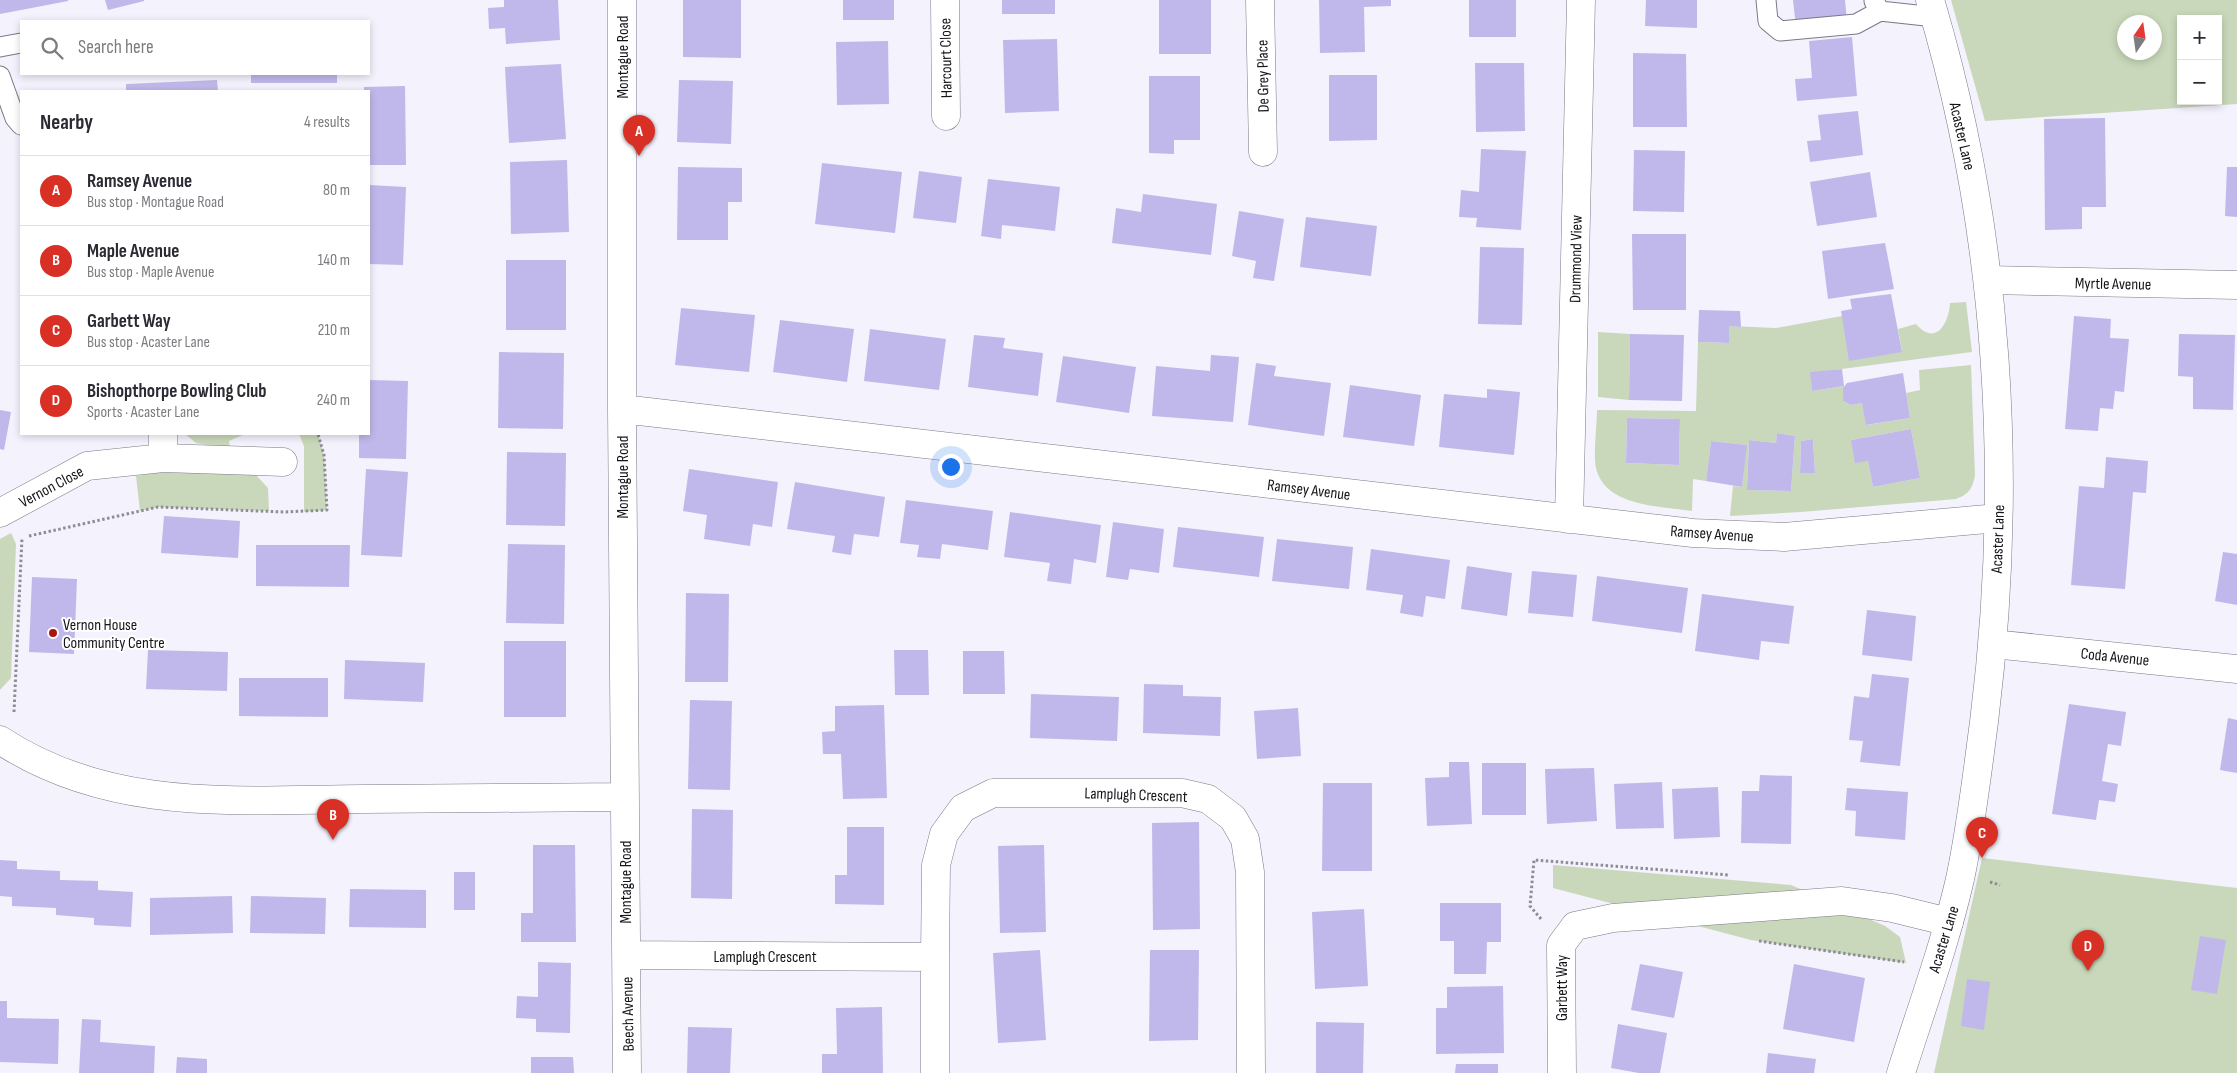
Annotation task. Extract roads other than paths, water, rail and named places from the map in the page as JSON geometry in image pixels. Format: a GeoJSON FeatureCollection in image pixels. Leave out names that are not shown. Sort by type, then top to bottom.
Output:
{"type":"FeatureCollection","features":[{"type":"Feature","properties":{"kind":"street","name":"Montague Road"},"geometry":{"type":"LineString","coordinates":[[622,0],[622,409],[626,955]]}},
{"type":"Feature","properties":{"kind":"street","name":"Harcourt Close"},"geometry":{"type":"LineString","coordinates":[[945,0],[946,116]]}},
{"type":"Feature","properties":{"kind":"street","name":"De Grey Place"},"geometry":{"type":"LineString","coordinates":[[1260,0],[1263,152]]}},
{"type":"Feature","properties":{"kind":"street","name":"Drummond View"},"geometry":{"type":"LineString","coordinates":[[1569,519],[1581,0]]}},
{"type":"Feature","properties":{"kind":"street","name":"Acaster Lane"},"geometry":{"type":"LineString","coordinates":[[1901,1073],[1949,922],[1960,877],[1976,779],[1993,644],[1998,518],[2000,436],[1988,280],[1974,183],[1933,8]]}},
{"type":"Feature","properties":{"kind":"street","name":"Myrtle Avenue"},"geometry":{"type":"LineString","coordinates":[[1988,280],[2237,286]]}},
{"type":"Feature","properties":{"kind":"street","name":"Ramsey Avenue"},"geometry":{"type":"LineString","coordinates":[[622,409],[1693,533],[1784,537],[1998,518]]}},
{"type":"Feature","properties":{"kind":"street","name":"Vernon Close"},"geometry":{"type":"LineString","coordinates":[[0,513],[87,466],[163,446],[283,462]]}},
{"type":"Feature","properties":{"kind":"street","name":"Coda Avenue"},"geometry":{"type":"LineString","coordinates":[[1993,644],[2237,669]]}},
{"type":"Feature","properties":{"kind":"street"},"geometry":{"type":"LineString","coordinates":[[6,744],[64,773],[120,790],[192,800],[624,797]]}},
{"type":"Feature","properties":{"kind":"street","name":"Lamplugh Crescent"},"geometry":{"type":"LineString","coordinates":[[935,1073],[936,865],[944,834],[963,808],[993,793],[1182,793],[1208,799],[1233,818],[1245,839],[1250,872],[1251,1073]]}},
{"type":"Feature","properties":{"kind":"street","name":"Garbett Way"},"geometry":{"type":"LineString","coordinates":[[1562,1073],[1561,945],[1574,926],[1613,918],[1842,901],[1892,908],[1949,922]]}},
{"type":"Feature","properties":{"kind":"street","name":"Lamplugh Crescent"},"geometry":{"type":"LineString","coordinates":[[626,955],[935,957]]}},
{"type":"Feature","properties":{"kind":"street","name":"Beech Avenue"},"geometry":{"type":"LineString","coordinates":[[626,955],[628,1073]]}},
{"type":"Feature","properties":{"kind":"lane"},"geometry":{"type":"LineString","coordinates":[[1766,0],[1768,20],[1780,31],[1856,24],[1877,5],[1933,8]]}},
{"type":"Feature","properties":{"kind":"lane"},"geometry":{"type":"LineString","coordinates":[[0,47],[20,43]]}},
{"type":"Feature","properties":{"kind":"lane"},"geometry":{"type":"LineString","coordinates":[[0,76],[15,118],[20,124]]}},
{"type":"Feature","properties":{"kind":"place","name":"Ramsey Avenue"},"geometry":{"type":"Point","coordinates":[639,156]}},
{"type":"Feature","properties":{"kind":"place","name":"Vernon House Community Centre"},"geometry":{"type":"Point","coordinates":[53,633]}},
{"type":"Feature","properties":{"kind":"place","name":"Maple Avenue"},"geometry":{"type":"Point","coordinates":[333,840]}},
{"type":"Feature","properties":{"kind":"place","name":"Garbett Way"},"geometry":{"type":"Point","coordinates":[1982,858]}},
{"type":"Feature","properties":{"kind":"place","name":"Bishopthorpe Bowling Club"},"geometry":{"type":"Point","coordinates":[2088,971]}}]}
